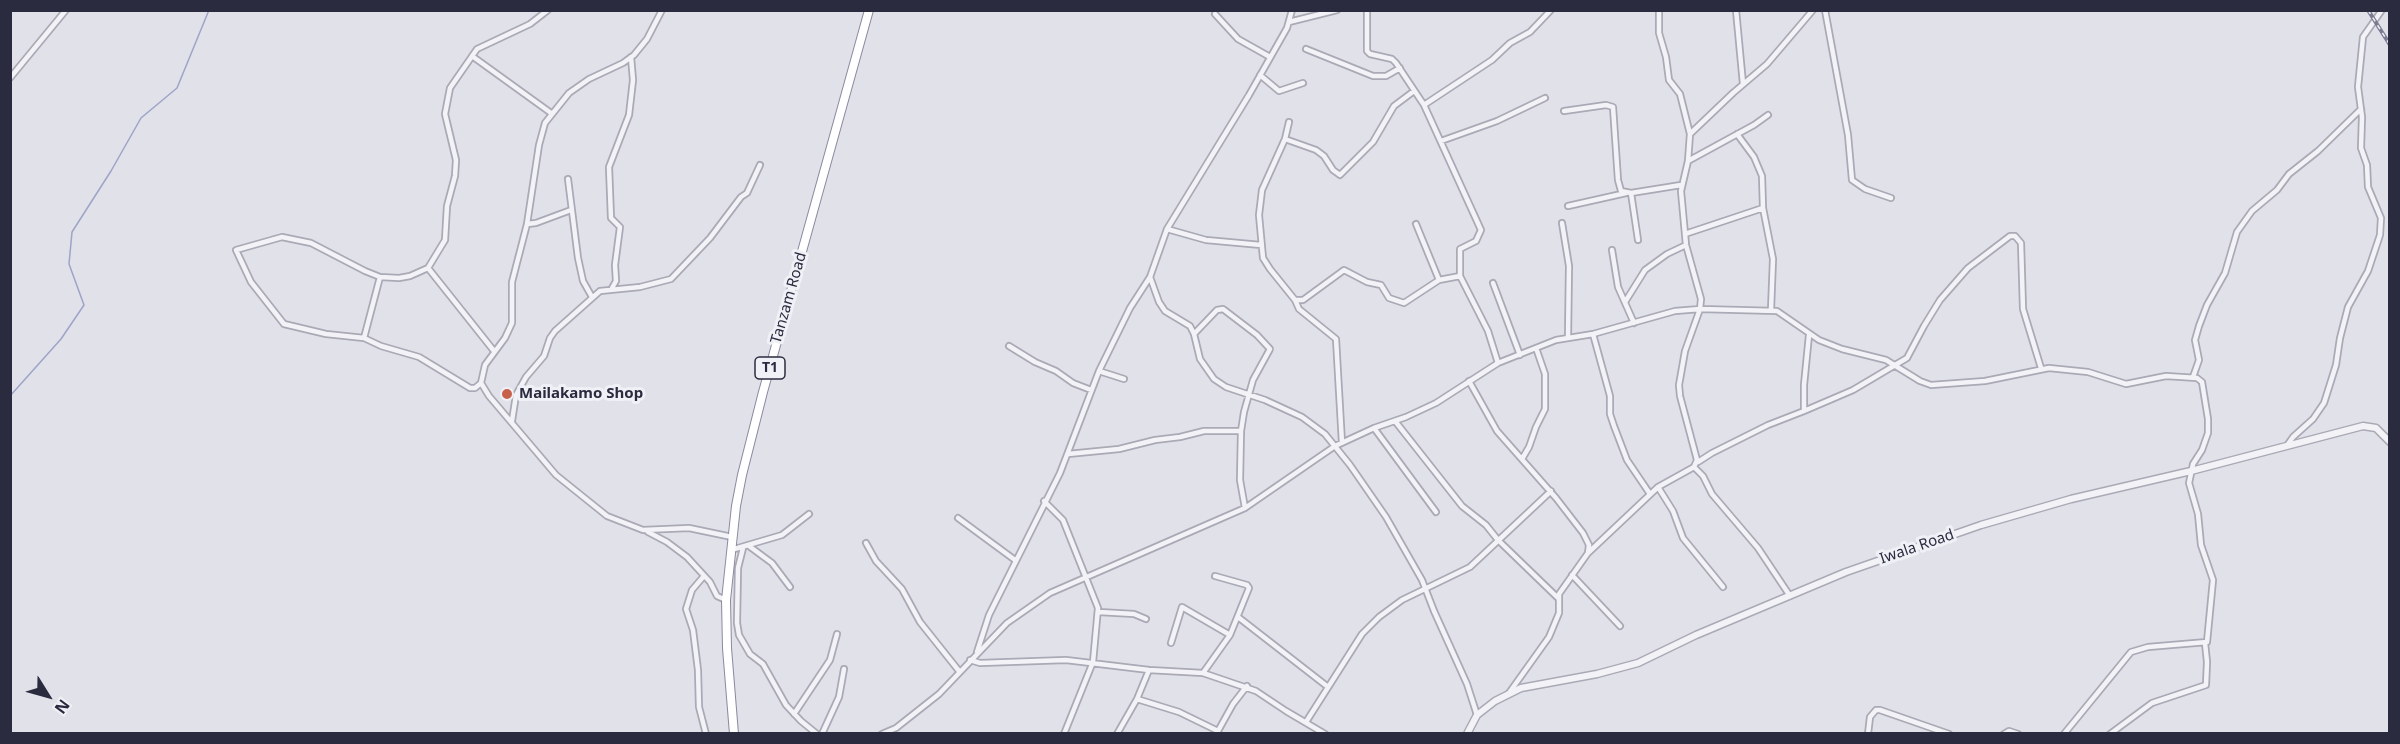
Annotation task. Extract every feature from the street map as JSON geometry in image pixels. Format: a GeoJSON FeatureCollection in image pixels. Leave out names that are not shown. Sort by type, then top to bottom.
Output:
{"type":"FeatureCollection","features":[{"type":"Feature","properties":{"kind":"highway","name":"Tanzam Road"},"geometry":{"type":"LineString","coordinates":[[734,734],[727,657],[726,600],[730,550],[742,475],[754,424],[869,10]]}},
{"type":"Feature","properties":{"kind":"street"},"geometry":{"type":"LineString","coordinates":[[10,78],[66,10]]}},
{"type":"Feature","properties":{"kind":"street"},"geometry":{"type":"LineString","coordinates":[[548,10],[530,24],[480,47],[453,83],[447,99],[445,114],[456,160],[455,176],[447,206],[445,240],[428,268],[410,276],[381,277],[306,241],[279,237],[236,250],[248,277],[284,324],[326,334],[364,338],[381,346],[419,357],[470,388],[476,388],[481,383],[483,372],[494,351],[505,338],[512,323],[512,282],[527,224],[538,145],[551,113],[569,93],[589,79],[631,57],[647,39],[662,10]]}},
{"type":"Feature","properties":{"kind":"street"},"geometry":{"type":"LineString","coordinates":[[978,652],[989,615],[1068,454],[1099,371],[1130,308],[1150,277],[1167,229],[1260,75],[1289,22],[1292,10]]}},
{"type":"Feature","properties":{"kind":"street"},"geometry":{"type":"LineString","coordinates":[[1289,22],[1337,10]]}},
{"type":"Feature","properties":{"kind":"street"},"geometry":{"type":"LineString","coordinates":[[1367,10],[1367,51],[1370,54],[1392,59],[1424,105],[1463,195],[1481,230],[1476,241],[1460,249],[1460,276],[1488,331],[1498,363]]}},
{"type":"Feature","properties":{"kind":"street"},"geometry":{"type":"LineString","coordinates":[[1424,105],[1492,60],[1510,43],[1530,32],[1551,10]]}},
{"type":"Feature","properties":{"kind":"street"},"geometry":{"type":"LineString","coordinates":[[1659,10],[1659,33],[1666,57],[1669,80],[1680,94],[1690,134],[1688,161],[1681,185],[1686,245],[1700,294],[1700,309],[1685,351],[1679,385],[1697,458],[1695,465]]}},
{"type":"Feature","properties":{"kind":"street"},"geometry":{"type":"LineString","coordinates":[[1736,10],[1743,84]]}},
{"type":"Feature","properties":{"kind":"street"},"geometry":{"type":"LineString","coordinates":[[1690,134],[1772,59],[1813,10]]}},
{"type":"Feature","properties":{"kind":"street"},"geometry":{"type":"LineString","coordinates":[[1825,10],[1848,135],[1851,180],[1865,189],[1892,198]]}},
{"type":"Feature","properties":{"kind":"street"},"geometry":{"type":"LineString","coordinates":[[2288,444],[2313,419],[2324,403],[2336,365],[2348,308],[2368,271],[2380,235],[2381,218],[2368,187],[2367,165],[2361,148],[2361,108],[2358,87],[2361,45],[2365,33],[2382,10]]}},
{"type":"Feature","properties":{"kind":"street"},"geometry":{"type":"LineString","coordinates":[[1215,14],[1238,39],[1270,57]]}},
{"type":"Feature","properties":{"kind":"street"},"geometry":{"type":"LineString","coordinates":[[1306,49],[1373,76],[1386,76],[1400,68]]}},
{"type":"Feature","properties":{"kind":"street"},"geometry":{"type":"LineString","coordinates":[[472,56],[551,113]]}},
{"type":"Feature","properties":{"kind":"street"},"geometry":{"type":"LineString","coordinates":[[612,288],[616,281],[615,265],[620,227],[611,218],[609,167],[629,115],[633,80],[631,57]]}},
{"type":"Feature","properties":{"kind":"street"},"geometry":{"type":"LineString","coordinates":[[1260,75],[1279,91],[1304,83]]}},
{"type":"Feature","properties":{"kind":"street"},"geometry":{"type":"LineString","coordinates":[[1285,139],[1316,150],[1324,156],[1333,171],[1340,175],[1372,142],[1394,106],[1414,91]]}},
{"type":"Feature","properties":{"kind":"street"},"geometry":{"type":"LineString","coordinates":[[1441,141],[1497,122],[1545,98]]}},
{"type":"Feature","properties":{"kind":"street"},"geometry":{"type":"LineString","coordinates":[[1564,111],[1606,105],[1613,108],[1619,186],[1621,191],[1629,193]]}},
{"type":"Feature","properties":{"kind":"street"},"geometry":{"type":"LineString","coordinates":[[2193,377],[2199,360],[2195,340],[2199,326],[2207,305],[2225,273],[2237,232],[2252,211],[2277,190],[2289,174],[2318,151],[2361,108]]}},
{"type":"Feature","properties":{"kind":"street"},"geometry":{"type":"LineString","coordinates":[[1688,161],[1768,115]]}},
{"type":"Feature","properties":{"kind":"street"},"geometry":{"type":"LineString","coordinates":[[1289,122],[1285,139],[1260,199],[1261,245],[1265,263],[1295,300],[1299,309],[1336,339],[1342,443]]}},
{"type":"Feature","properties":{"kind":"street"},"geometry":{"type":"LineString","coordinates":[[1737,134],[1760,168],[1764,184],[1763,208],[1773,259],[1771,310]]}},
{"type":"Feature","properties":{"kind":"street"},"geometry":{"type":"LineString","coordinates":[[512,421],[516,394],[526,377],[544,356],[552,334],[600,291],[640,287],[671,279],[710,238],[741,197],[747,193],[760,165]]}},
{"type":"Feature","properties":{"kind":"street"},"geometry":{"type":"LineString","coordinates":[[568,179],[581,272],[592,297]]}},
{"type":"Feature","properties":{"kind":"street"},"geometry":{"type":"LineString","coordinates":[[1568,206],[1681,185]]}},
{"type":"Feature","properties":{"kind":"street"},"geometry":{"type":"LineString","coordinates":[[1629,193],[1638,240]]}},
{"type":"Feature","properties":{"kind":"street"},"geometry":{"type":"LineString","coordinates":[[1685,234],[1763,208]]}},
{"type":"Feature","properties":{"kind":"street"},"geometry":{"type":"LineString","coordinates":[[527,224],[571,210]]}},
{"type":"Feature","properties":{"kind":"street"},"geometry":{"type":"LineString","coordinates":[[1562,223],[1569,266],[1568,338]]}},
{"type":"Feature","properties":{"kind":"street"},"geometry":{"type":"LineString","coordinates":[[1416,224],[1439,280]]}},
{"type":"Feature","properties":{"kind":"street"},"geometry":{"type":"LineString","coordinates":[[1167,229],[1206,240],[1261,245]]}},
{"type":"Feature","properties":{"kind":"street"},"geometry":{"type":"LineString","coordinates":[[1509,693],[1553,628],[1559,613],[1558,598],[1572,575],[1588,553],[1650,494],[1712,453],[1846,393],[1907,358],[1936,306],[1966,270],[2004,238],[2014,235],[2022,243],[2023,309],[2041,368]]}},
{"type":"Feature","properties":{"kind":"street"},"geometry":{"type":"LineString","coordinates":[[1625,302],[1645,270],[1667,254],[1686,245]]}},
{"type":"Feature","properties":{"kind":"street"},"geometry":{"type":"LineString","coordinates":[[1612,250],[1618,287],[1634,323]]}},
{"type":"Feature","properties":{"kind":"street"},"geometry":{"type":"LineString","coordinates":[[428,268],[494,351]]}},
{"type":"Feature","properties":{"kind":"street"},"geometry":{"type":"LineString","coordinates":[[1295,300],[1303,300],[1344,270],[1367,282],[1381,285],[1386,296],[1401,303],[1409,301],[1439,280],[1460,276]]}},
{"type":"Feature","properties":{"kind":"street"},"geometry":{"type":"LineString","coordinates":[[364,338],[381,277]]}},
{"type":"Feature","properties":{"kind":"street"},"geometry":{"type":"LineString","coordinates":[[1150,277],[1161,306],[1186,322],[1194,334],[1200,359],[1214,379],[1226,387],[1302,417],[1325,434],[1335,446],[1386,517],[1426,588],[1467,684],[1477,715]]}},
{"type":"Feature","properties":{"kind":"street"},"geometry":{"type":"LineString","coordinates":[[1493,283],[1520,355]]}},
{"type":"Feature","properties":{"kind":"street"},"geometry":{"type":"LineString","coordinates":[[1194,334],[1217,310],[1223,309],[1268,346],[1269,353],[1256,373],[1247,394],[1241,431],[1240,480],[1245,508]]}},
{"type":"Feature","properties":{"kind":"street"},"geometry":{"type":"LineString","coordinates":[[882,734],[896,728],[939,693],[1007,623],[1050,593],[1245,508],[1335,446],[1436,403],[1498,363],[1568,338],[1593,334],[1675,311],[1700,309],[1771,310],[1781,314],[1809,335],[1830,345],[1878,357],[1931,385],[1985,381],[2041,368],[2088,372],[2126,384],[2161,376],[2199,379],[2204,387],[2208,428],[2205,444],[2191,471],[2189,483],[2198,514],[2201,545],[2213,580],[2208,638],[2205,643],[2206,685],[2152,702],[2110,734]]}},
{"type":"Feature","properties":{"kind":"street"},"geometry":{"type":"LineString","coordinates":[[1593,334],[1610,396],[1610,414],[1614,426],[1627,460],[1650,494]]}},
{"type":"Feature","properties":{"kind":"street"},"geometry":{"type":"LineString","coordinates":[[1804,411],[1809,335]]}},
{"type":"Feature","properties":{"kind":"street"},"geometry":{"type":"LineString","coordinates":[[1009,346],[1035,362],[1052,368],[1073,383],[1091,390]]}},
{"type":"Feature","properties":{"kind":"street"},"geometry":{"type":"LineString","coordinates":[[1522,459],[1545,409],[1545,374],[1536,348]]}},
{"type":"Feature","properties":{"kind":"street"},"geometry":{"type":"LineString","coordinates":[[1099,371],[1124,379]]}},
{"type":"Feature","properties":{"kind":"street"},"geometry":{"type":"LineString","coordinates":[[1469,381],[1497,431],[1551,491],[1587,539],[1588,553]]}},
{"type":"Feature","properties":{"kind":"street"},"geometry":{"type":"LineString","coordinates":[[481,383],[551,469],[574,491],[608,516],[643,530],[678,550],[697,566],[712,585],[715,594],[726,600]]}},
{"type":"Feature","properties":{"kind":"street"},"geometry":{"type":"LineString","coordinates":[[1395,421],[1462,506],[1486,525],[1498,540],[1558,598]]}},
{"type":"Feature","properties":{"kind":"street","name":"Iwala Road"},"geometry":{"type":"LineString","coordinates":[[1467,734],[1477,715],[1495,701],[1521,688],[1597,674],[1638,663],[1696,635],[1864,566],[1980,525],[2081,496],[2191,471],[2288,444],[2371,426],[2378,429],[2390,442]]}},
{"type":"Feature","properties":{"kind":"street"},"geometry":{"type":"LineString","coordinates":[[1374,428],[1436,512]]}},
{"type":"Feature","properties":{"kind":"street"},"geometry":{"type":"LineString","coordinates":[[1068,454],[1119,449],[1204,431],[1241,431]]}},
{"type":"Feature","properties":{"kind":"street"},"geometry":{"type":"LineString","coordinates":[[1695,465],[1712,494],[1758,548],[1791,596]]}},
{"type":"Feature","properties":{"kind":"street"},"geometry":{"type":"LineString","coordinates":[[1658,487],[1673,511],[1683,537],[1723,587]]}},
{"type":"Feature","properties":{"kind":"street"},"geometry":{"type":"LineString","coordinates":[[1306,722],[1355,644],[1370,625],[1390,608],[1470,567],[1551,491]]}},
{"type":"Feature","properties":{"kind":"street"},"geometry":{"type":"LineString","coordinates":[[1044,501],[1063,520],[1087,576],[1099,612],[1093,662],[1064,734]]}},
{"type":"Feature","properties":{"kind":"street"},"geometry":{"type":"LineString","coordinates":[[730,550],[782,535],[809,514]]}},
{"type":"Feature","properties":{"kind":"street"},"geometry":{"type":"LineString","coordinates":[[958,518],[1015,560]]}},
{"type":"Feature","properties":{"kind":"street"},"geometry":{"type":"LineString","coordinates":[[643,530],[689,528],[732,537]]}},
{"type":"Feature","properties":{"kind":"street"},"geometry":{"type":"LineString","coordinates":[[866,543],[876,561],[902,589],[920,622],[959,671]]}},
{"type":"Feature","properties":{"kind":"street"},"geometry":{"type":"LineString","coordinates":[[749,546],[772,563],[790,587]]}},
{"type":"Feature","properties":{"kind":"street"},"geometry":{"type":"LineString","coordinates":[[743,548],[738,568],[738,631],[750,654],[763,664],[780,697],[794,714],[817,734]]}},
{"type":"Feature","properties":{"kind":"street"},"geometry":{"type":"LineString","coordinates":[[1572,575],[1620,626]]}},
{"type":"Feature","properties":{"kind":"street"},"geometry":{"type":"LineString","coordinates":[[704,576],[692,590],[686,609],[693,630],[698,670],[699,707],[706,734]]}},
{"type":"Feature","properties":{"kind":"street"},"geometry":{"type":"LineString","coordinates":[[1203,673],[1230,635],[1249,586],[1215,576]]}},
{"type":"Feature","properties":{"kind":"street"},"geometry":{"type":"LineString","coordinates":[[1171,643],[1182,607],[1230,635]]}},
{"type":"Feature","properties":{"kind":"street"},"geometry":{"type":"LineString","coordinates":[[1099,612],[1134,614],[1146,619]]}},
{"type":"Feature","properties":{"kind":"street"},"geometry":{"type":"LineString","coordinates":[[1238,617],[1328,687]]}},
{"type":"Feature","properties":{"kind":"street"},"geometry":{"type":"LineString","coordinates":[[794,714],[830,660],[837,634]]}},
{"type":"Feature","properties":{"kind":"street"},"geometry":{"type":"LineString","coordinates":[[2064,734],[2131,652],[2148,647],[2205,643]]}},
{"type":"Feature","properties":{"kind":"street"},"geometry":{"type":"LineString","coordinates":[[970,660],[980,663],[1066,660],[1149,670],[1203,673],[1247,686],[1325,734]]}},
{"type":"Feature","properties":{"kind":"street"},"geometry":{"type":"LineString","coordinates":[[822,734],[839,697],[844,669]]}},
{"type":"Feature","properties":{"kind":"street"},"geometry":{"type":"LineString","coordinates":[[1117,734],[1137,699],[1149,670]]}},
{"type":"Feature","properties":{"kind":"street"},"geometry":{"type":"LineString","coordinates":[[1137,699],[1179,712],[1218,732],[1233,704],[1247,686]]}},
{"type":"Feature","properties":{"kind":"street"},"geometry":{"type":"LineString","coordinates":[[1868,734],[1870,717],[1876,710],[1880,710],[1949,734]]}},
{"type":"Feature","properties":{"kind":"street"},"geometry":{"type":"LineString","coordinates":[[896,728],[901,734]]}},
{"type":"Feature","properties":{"kind":"street"},"geometry":{"type":"LineString","coordinates":[[2004,734],[2009,731],[2018,734]]}},
{"type":"Feature","properties":{"kind":"waterway"},"geometry":{"type":"LineString","coordinates":[[10,396],[61,339],[84,305],[69,264],[72,232],[141,118],[177,88],[209,10]]}},
{"type":"Feature","properties":{"kind":"railway"},"geometry":{"type":"LineString","coordinates":[[2368,10],[2390,45]]}},
{"type":"Feature","properties":{"kind":"place","name":"Mailakamo Shop"},"geometry":{"type":"Point","coordinates":[507,394]}}]}
